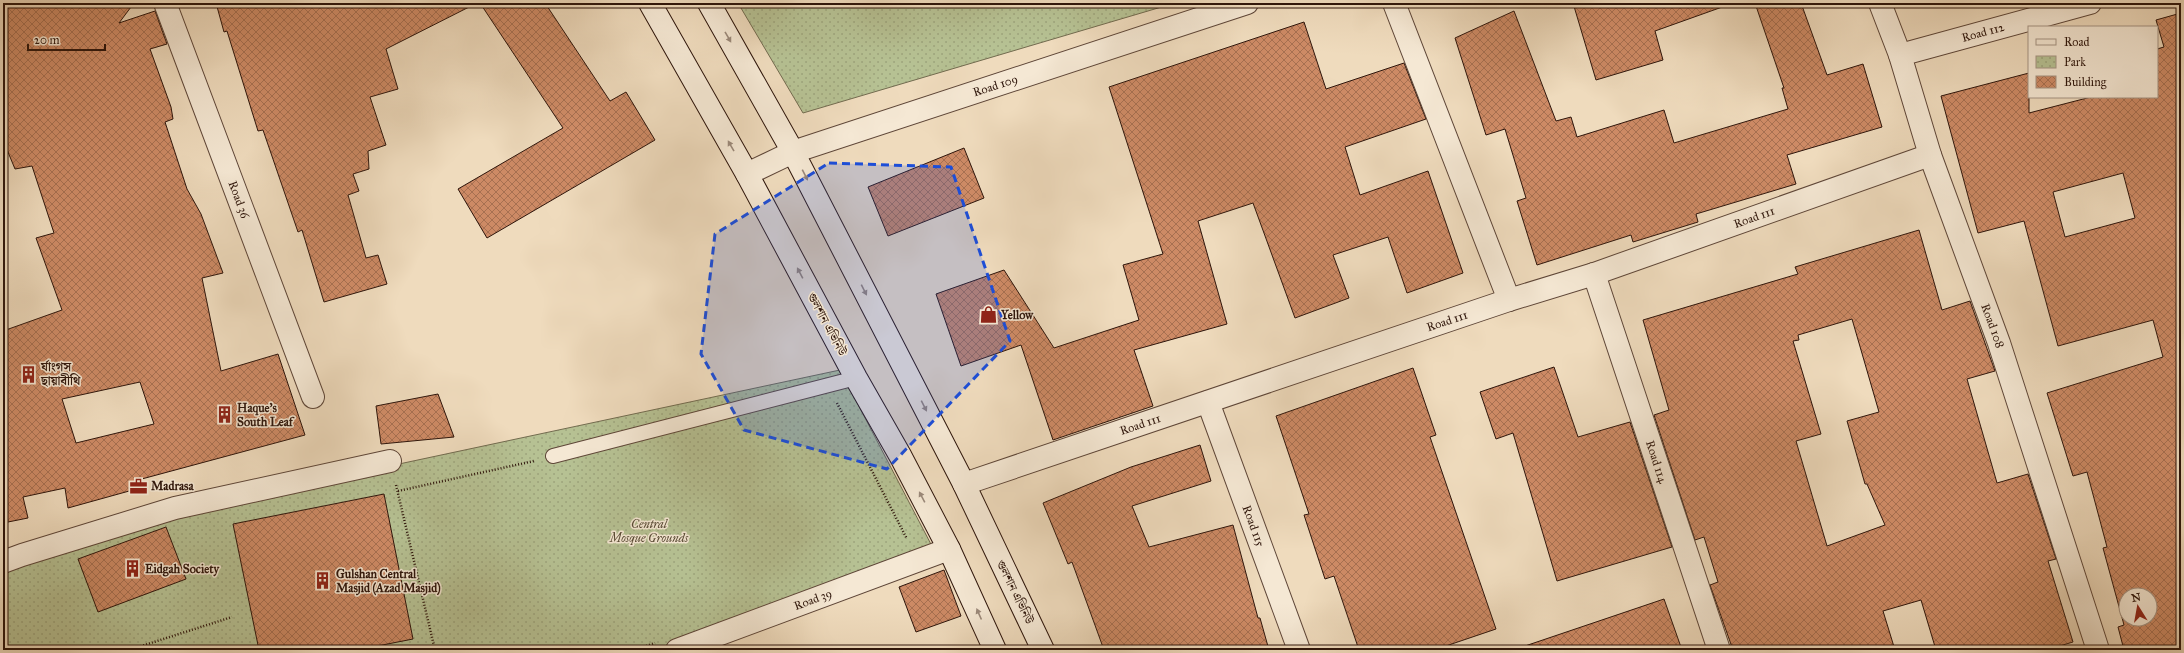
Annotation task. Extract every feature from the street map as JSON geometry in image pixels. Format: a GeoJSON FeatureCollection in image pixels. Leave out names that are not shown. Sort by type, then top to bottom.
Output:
{"type":"FeatureCollection","features":[{"type":"Feature","properties":{"kind":"street","name":"Road 36"},"geometry":{"type":"LineString","coordinates":[[165,3],[313,396]]}},
{"type":"Feature","properties":{"kind":"street","name":"গুলশান এভিনিউ"},"geometry":{"type":"LineString","coordinates":[[650,3],[747,174],[856,378],[901,457],[949,549],[995,650]]}},
{"type":"Feature","properties":{"kind":"street","name":"গুলশান এভিনিউ"},"geometry":{"type":"LineString","coordinates":[[709,3],[793,152],[964,484],[1043,650]]}},
{"type":"Feature","properties":{"kind":"street","name":"Road 109"},"geometry":{"type":"LineString","coordinates":[[747,174],[793,152],[1247,3]]}},
{"type":"Feature","properties":{"kind":"street"},"geometry":{"type":"LineString","coordinates":[[1394,3],[1509,300]]}},
{"type":"Feature","properties":{"kind":"street","name":"Road 108"},"geometry":{"type":"LineString","coordinates":[[1880,3],[1900,55],[1930,155],[1999,343],[2098,650]]}},
{"type":"Feature","properties":{"kind":"street","name":"Road 112"},"geometry":{"type":"LineString","coordinates":[[1900,55],[2090,3]]}},
{"type":"Feature","properties":{"kind":"street","name":"Road 111"},"geometry":{"type":"LineString","coordinates":[[964,484],[1509,300],[1594,274],[1930,155]]}},
{"type":"Feature","properties":{"kind":"street","name":"Road 114"},"geometry":{"type":"LineString","coordinates":[[1594,274],[1720,650]]}},
{"type":"Feature","properties":{"kind":"street","name":"Road 115"},"geometry":{"type":"LineString","coordinates":[[1208,402],[1298,650]]}},
{"type":"Feature","properties":{"kind":"street"},"geometry":{"type":"LineString","coordinates":[[3,562],[175,508],[390,461]]}},
{"type":"Feature","properties":{"kind":"street","name":"Road 39"},"geometry":{"type":"LineString","coordinates":[[667,646],[731,641],[949,549]]}},
{"type":"Feature","properties":{"kind":"lane"},"geometry":{"type":"LineString","coordinates":[[553,456],[856,378]]}},
{"type":"Feature","properties":{"kind":"path"},"geometry":{"type":"LineString","coordinates":[[828,385],[910,545]]}},
{"type":"Feature","properties":{"kind":"path"},"geometry":{"type":"LineString","coordinates":[[398,491],[553,456]]}},
{"type":"Feature","properties":{"kind":"path"},"geometry":{"type":"LineString","coordinates":[[390,461],[435,650]]}},
{"type":"Feature","properties":{"kind":"path"},"geometry":{"type":"LineString","coordinates":[[130,650],[232,617]]}},
{"type":"Feature","properties":{"kind":"path"},"geometry":{"type":"LineString","coordinates":[[635,650],[667,646]]}},
{"type":"Feature","properties":{"kind":"highlighted area"},"geometry":{"type":"Polygon","coordinates":[[[829,163],[951,167],[1010,341],[887,469],[744,430],[701,354],[715,234],[829,163]]]}},
{"type":"Feature","properties":{"kind":"green space"},"geometry":{"type":"Polygon","coordinates":[[[738,3],[1175,3],[803,113],[738,3]]]}},
{"type":"Feature","properties":{"kind":"green space","name":"Central Mosque Grounds"},"geometry":{"type":"Polygon","coordinates":[[[840,370],[934,550],[665,650],[3,650],[3,568],[182,513],[399,464],[840,370]]]}},
{"type":"Feature","properties":{"kind":"building"},"geometry":{"type":"Polygon","coordinates":[[[3,3],[134,3],[119,23],[155,11],[167,44],[150,49],[171,107],[173,119],[165,122],[187,189],[201,214],[223,273],[202,278],[221,371],[278,354],[305,435],[138,480],[140,488],[68,508],[65,488],[23,497],[28,518],[3,523],[3,331],[62,310],[36,238],[54,233],[32,166],[15,169],[3,140],[3,3]],[[140,382],[62,399],[76,443],[154,424],[140,382]]]}},
{"type":"Feature","properties":{"kind":"building"},"geometry":{"type":"Polygon","coordinates":[[[216,3],[477,3],[386,49],[398,89],[370,97],[386,145],[368,151],[369,169],[353,174],[359,191],[348,195],[366,258],[378,255],[387,284],[324,302],[302,230],[298,232],[263,130],[258,131],[227,31],[224,32],[216,3]]]}},
{"type":"Feature","properties":{"kind":"building"},"geometry":{"type":"Polygon","coordinates":[[[480,3],[545,3],[610,101],[626,92],[655,140],[487,238],[458,189],[563,128],[480,3]]]}},
{"type":"Feature","properties":{"kind":"building"},"geometry":{"type":"Polygon","coordinates":[[[1573,3],[1725,3],[1725,6],[1655,31],[1663,60],[1596,80],[1573,3]]]}},
{"type":"Feature","properties":{"kind":"building"},"geometry":{"type":"Polygon","coordinates":[[[1755,3],[1801,3],[1827,75],[1863,64],[1882,127],[1787,155],[1796,184],[1696,214],[1698,222],[1633,242],[1631,235],[1537,265],[1517,201],[1526,198],[1505,129],[1486,135],[1455,38],[1514,11],[1556,121],[1571,117],[1577,137],[1664,110],[1674,143],[1788,109],[1782,88],[1784,88],[1755,3]]]}},
{"type":"Feature","properties":{"kind":"building"},"geometry":{"type":"Polygon","coordinates":[[[2181,13],[2181,650],[2124,650],[2118,627],[2158,627],[2158,587],[2118,587],[2118,603],[2103,548],[2107,547],[2087,472],[2073,476],[2047,393],[2163,357],[2153,320],[2058,346],[2024,221],[1978,233],[1941,96],[2028,73],[2029,113],[2087,98],[2158,98],[2158,49],[2164,47],[2156,20],[2181,13]],[[2123,173],[2053,192],[2065,237],[2135,218],[2123,173]]]}},
{"type":"Feature","properties":{"kind":"building"},"geometry":{"type":"Polygon","coordinates":[[[1304,22],[1326,89],[1404,63],[1426,119],[1345,147],[1360,195],[1428,171],[1463,273],[1407,293],[1388,237],[1333,255],[1349,298],[1295,318],[1253,203],[1198,221],[1227,324],[1134,350],[1153,406],[1053,440],[1021,345],[961,366],[936,294],[1004,270],[1054,348],[1139,320],[1123,265],[1163,254],[1109,87],[1304,22]]]}},
{"type":"Feature","properties":{"kind":"building"},"geometry":{"type":"Polygon","coordinates":[[[964,148],[984,198],[888,236],[868,187],[964,148]]]}},
{"type":"Feature","properties":{"kind":"building"},"geometry":{"type":"Polygon","coordinates":[[[1919,230],[1942,310],[1970,301],[1995,371],[1967,379],[1997,483],[2028,474],[2056,559],[2048,561],[2073,642],[2046,650],[1936,650],[1921,600],[1883,611],[1895,650],[1733,650],[1710,585],[1718,582],[1704,537],[1695,540],[1654,415],[1669,410],[1643,320],[1798,274],[1795,267],[1919,230]],[[1852,319],[1798,335],[1799,340],[1793,341],[1821,434],[1796,441],[1827,546],[1885,525],[1867,484],[1865,484],[1847,421],[1879,412],[1852,319]]]}},
{"type":"Feature","properties":{"kind":"building"},"geometry":{"type":"Polygon","coordinates":[[[1554,367],[1578,437],[1630,422],[1672,547],[1557,581],[1513,433],[1496,439],[1480,392],[1554,367]]]}},
{"type":"Feature","properties":{"kind":"building"},"geometry":{"type":"Polygon","coordinates":[[[1413,368],[1436,435],[1430,437],[1496,629],[1434,650],[1359,650],[1334,576],[1325,579],[1304,515],[1309,514],[1276,416],[1413,368]]]}},
{"type":"Feature","properties":{"kind":"building"},"geometry":{"type":"Polygon","coordinates":[[[438,394],[454,437],[381,444],[376,406],[438,394]]]}},
{"type":"Feature","properties":{"kind":"building"},"geometry":{"type":"Polygon","coordinates":[[[1200,445],[1211,481],[1132,506],[1149,547],[1233,525],[1258,618],[1260,618],[1269,650],[1104,650],[1072,562],[1068,564],[1043,503],[1131,467],[1200,445]]]}},
{"type":"Feature","properties":{"kind":"building","name":"Gulshan Central Masjid (Azad Masjid)"},"geometry":{"type":"Polygon","coordinates":[[[384,494],[413,639],[357,650],[259,650],[233,524],[384,494]]]}},
{"type":"Feature","properties":{"kind":"building","name":"Eidgah Society"},"geometry":{"type":"Polygon","coordinates":[[[166,527],[186,579],[98,612],[78,559],[166,527]]]}},
{"type":"Feature","properties":{"kind":"building"},"geometry":{"type":"Polygon","coordinates":[[[944,570],[961,616],[916,632],[899,587],[944,570]]]}},
{"type":"Feature","properties":{"kind":"building"},"geometry":{"type":"Polygon","coordinates":[[[1664,599],[1682,650],[1525,650],[1525,646],[1664,599]]]}},
{"type":"Feature","properties":{"kind":"place","name":"Yellow"},"geometry":{"type":"Point","coordinates":[988,315]}},
{"type":"Feature","properties":{"kind":"place","name":"র্যাংগস ছায়াবীথি"},"geometry":{"type":"Point","coordinates":[28,374]}},
{"type":"Feature","properties":{"kind":"place","name":"Haque's South Leaf"},"geometry":{"type":"Point","coordinates":[224,415]}},
{"type":"Feature","properties":{"kind":"place","name":"Madrasa"},"geometry":{"type":"Point","coordinates":[138,486]}},
{"type":"Feature","properties":{"kind":"place","name":"Eidgah Society"},"geometry":{"type":"Point","coordinates":[132,569]}},
{"type":"Feature","properties":{"kind":"place","name":"Gulshan Central Masjid (Azad Masjid)"},"geometry":{"type":"Point","coordinates":[323,581]}}]}
